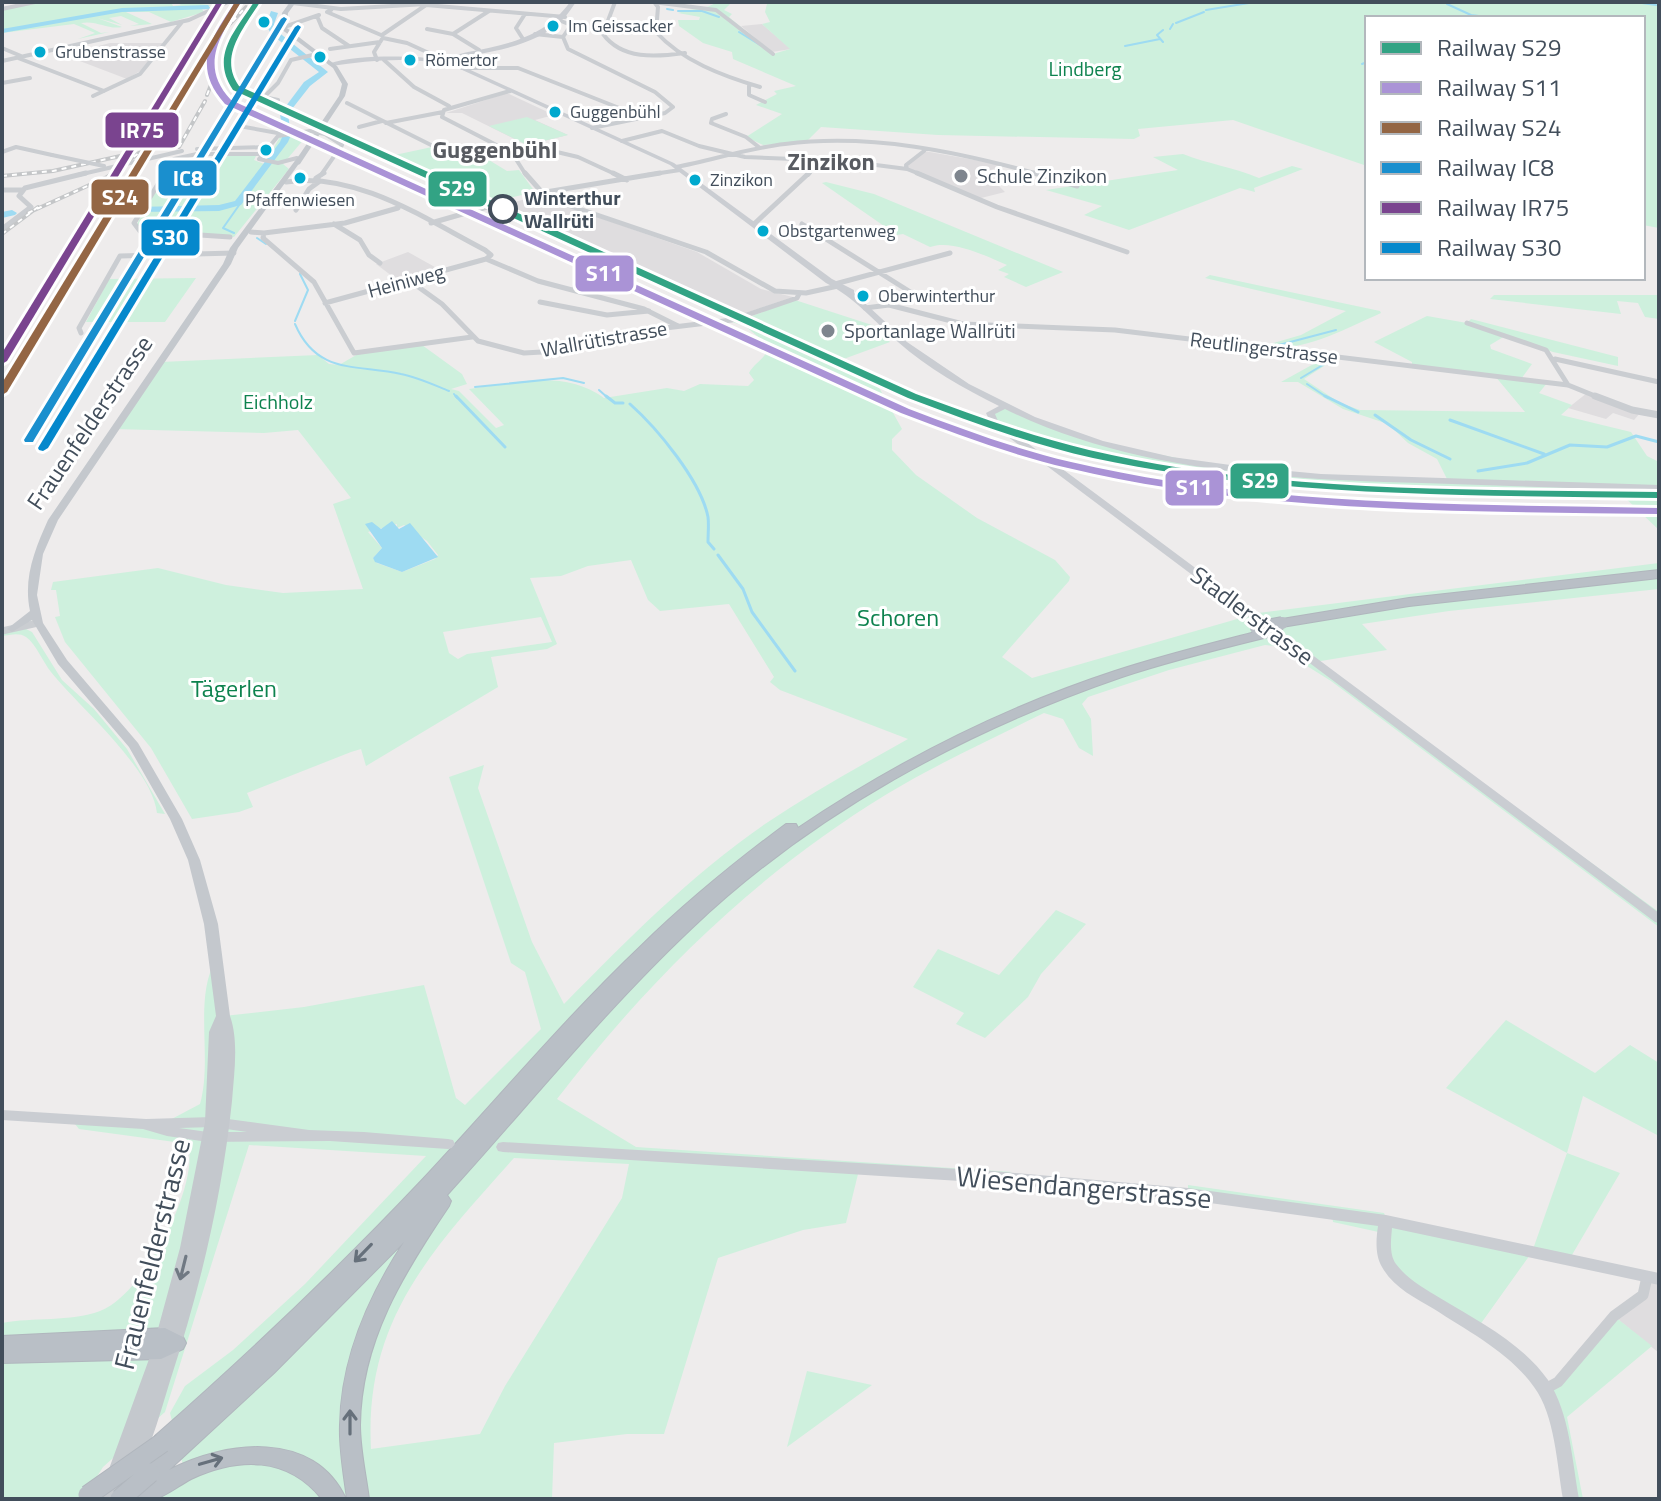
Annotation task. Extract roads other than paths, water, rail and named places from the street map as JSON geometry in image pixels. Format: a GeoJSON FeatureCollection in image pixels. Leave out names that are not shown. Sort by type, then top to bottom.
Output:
{"type":"FeatureCollection","features":[{"type":"Feature","properties":{"kind":"highway"},"geometry":{"type":"LineString","coordinates":[[93,1498],[162,1443],[357,1260],[632,960],[703,895],[757,852],[859,783],[975,722],[1114,667],[1259,631],[1398,604],[1659,574]]}},
{"type":"Feature","properties":{"kind":"highway"},"geometry":{"type":"LineString","coordinates":[[1284,626],[1659,580]]}},
{"type":"Feature","properties":{"kind":"highway"},"geometry":{"type":"LineString","coordinates":[[130,1498],[150,1473],[313,1324],[474,1154],[583,1029],[661,948],[732,885],[821,818],[921,758],[1041,702],[1147,664],[1259,631]]}},
{"type":"Feature","properties":{"kind":"highway"},"geometry":{"type":"LineString","coordinates":[[358,1499],[350,1410],[363,1338],[392,1275],[474,1154]]}},
{"type":"Feature","properties":{"kind":"highway"},"geometry":{"type":"LineString","coordinates":[[2,1344],[167,1343]]}},
{"type":"Feature","properties":{"kind":"highway"},"geometry":{"type":"LineString","coordinates":[[2,1355],[167,1343]]}},
{"type":"Feature","properties":{"kind":"highway"},"geometry":{"type":"LineString","coordinates":[[130,1498],[196,1466],[230,1456],[253,1455],[280,1458],[302,1467],[322,1481],[335,1499]]}},
{"type":"Feature","properties":{"kind":"main road"},"geometry":{"type":"LineString","coordinates":[[295,4],[283,21],[284,29],[314,55],[331,64],[439,60],[523,39],[563,19],[573,2]]}},
{"type":"Feature","properties":{"kind":"main road"},"geometry":{"type":"LineString","coordinates":[[439,60],[678,168],[867,308],[917,356],[1047,426],[1163,460],[1241,472],[1659,488]]}},
{"type":"Feature","properties":{"kind":"main road","name":"Frauenfelderstrasse"},"geometry":{"type":"LineString","coordinates":[[93,1498],[197,1273],[228,1030],[223,1016],[211,924],[194,860],[176,819],[134,746],[62,662],[36,618],[32,595],[35,568],[53,520],[344,92],[343,78],[331,64]]}},
{"type":"Feature","properties":{"kind":"main road","name":"Frauenfelderstrasse"},"geometry":{"type":"LineString","coordinates":[[234,253],[286,182],[290,171]]}},
{"type":"Feature","properties":{"kind":"main road","name":"Stadlerstrasse"},"geometry":{"type":"LineString","coordinates":[[1005,406],[990,413],[994,422],[1659,919]]}},
{"type":"Feature","properties":{"kind":"main road"},"geometry":{"type":"LineString","coordinates":[[7,630],[36,618]]}},
{"type":"Feature","properties":{"kind":"main road"},"geometry":{"type":"LineString","coordinates":[[2,1115],[146,1124],[160,1130],[217,1129],[448,1144]]}},
{"type":"Feature","properties":{"kind":"main road","name":"Wiesendangerstrasse"},"geometry":{"type":"LineString","coordinates":[[503,1147],[1098,1185],[1386,1221],[1653,1278]]}},
{"type":"Feature","properties":{"kind":"main road"},"geometry":{"type":"LineString","coordinates":[[1386,1221],[1383,1233],[1388,1263],[1405,1282],[1506,1348],[1527,1365],[1545,1389],[1571,1499]]}},
{"type":"Feature","properties":{"kind":"main road","name":"Frauenfelderstrasse"},"geometry":{"type":"LineString","coordinates":[[130,1498],[167,1343]]}},
{"type":"Feature","properties":{"kind":"street"},"geometry":{"type":"LineString","coordinates":[[2,9],[35,2]]}},
{"type":"Feature","properties":{"kind":"street"},"geometry":{"type":"LineString","coordinates":[[2,61],[182,22],[212,12],[228,2]]}},
{"type":"Feature","properties":{"kind":"street"},"geometry":{"type":"LineString","coordinates":[[295,4],[315,2]]}},
{"type":"Feature","properties":{"kind":"street"},"geometry":{"type":"LineString","coordinates":[[615,2],[603,34],[611,44],[646,55],[685,53]]}},
{"type":"Feature","properties":{"kind":"street"},"geometry":{"type":"LineString","coordinates":[[654,2],[658,7],[655,24],[659,36],[699,65],[760,87]]}},
{"type":"Feature","properties":{"kind":"street"},"geometry":{"type":"LineString","coordinates":[[654,2],[707,8],[728,16],[773,54]]}},
{"type":"Feature","properties":{"kind":"street"},"geometry":{"type":"LineString","coordinates":[[707,8],[717,2]]}},
{"type":"Feature","properties":{"kind":"street"},"geometry":{"type":"LineString","coordinates":[[295,4],[334,8],[426,3],[563,19],[571,25],[563,37],[564,44],[575,53],[641,84],[673,106],[667,113],[592,128]]}},
{"type":"Feature","properties":{"kind":"street"},"geometry":{"type":"LineString","coordinates":[[330,49],[381,38],[426,3]]}},
{"type":"Feature","properties":{"kind":"street"},"geometry":{"type":"LineString","coordinates":[[453,34],[488,11],[492,3]]}},
{"type":"Feature","properties":{"kind":"street"},"geometry":{"type":"LineString","coordinates":[[287,26],[334,8]]}},
{"type":"Feature","properties":{"kind":"street"},"geometry":{"type":"LineString","coordinates":[[327,12],[362,24],[381,38],[410,44],[439,60]]}},
{"type":"Feature","properties":{"kind":"street"},"geometry":{"type":"LineString","coordinates":[[523,39],[516,28],[525,14]]}},
{"type":"Feature","properties":{"kind":"street"},"geometry":{"type":"LineString","coordinates":[[317,16],[322,28],[349,46]]}},
{"type":"Feature","properties":{"kind":"street"},"geometry":{"type":"LineString","coordinates":[[93,96],[140,74],[182,22]]}},
{"type":"Feature","properties":{"kind":"street"},"geometry":{"type":"LineString","coordinates":[[127,28],[137,31]]}},
{"type":"Feature","properties":{"kind":"street"},"geometry":{"type":"LineString","coordinates":[[427,29],[453,34],[479,50]]}},
{"type":"Feature","properties":{"kind":"street"},"geometry":{"type":"LineString","coordinates":[[535,34],[563,37]]}},
{"type":"Feature","properties":{"kind":"street"},"geometry":{"type":"LineString","coordinates":[[381,38],[374,53],[414,87],[449,106]]}},
{"type":"Feature","properties":{"kind":"street"},"geometry":{"type":"LineString","coordinates":[[2,48],[104,91]]}},
{"type":"Feature","properties":{"kind":"street"},"geometry":{"type":"LineString","coordinates":[[278,100],[264,97],[278,83],[291,60],[314,55]]}},
{"type":"Feature","properties":{"kind":"street"},"geometry":{"type":"LineString","coordinates":[[462,68],[518,68],[642,117]]}},
{"type":"Feature","properties":{"kind":"street"},"geometry":{"type":"LineString","coordinates":[[2,83],[30,78]]}},
{"type":"Feature","properties":{"kind":"street"},"geometry":{"type":"LineString","coordinates":[[749,84],[749,95],[765,102]]}},
{"type":"Feature","properties":{"kind":"street"},"geometry":{"type":"LineString","coordinates":[[359,127],[443,112],[449,106],[510,91]]}},
{"type":"Feature","properties":{"kind":"street"},"geometry":{"type":"LineString","coordinates":[[347,103],[454,155],[483,157],[537,148],[564,152],[627,180]]}},
{"type":"Feature","properties":{"kind":"street"},"geometry":{"type":"LineString","coordinates":[[443,112],[448,122],[508,151],[540,193],[706,252],[769,290],[799,294],[839,286],[950,253]]}},
{"type":"Feature","properties":{"kind":"street"},"geometry":{"type":"LineString","coordinates":[[247,114],[239,126],[287,133],[310,131],[325,134],[342,145],[296,210]]}},
{"type":"Feature","properties":{"kind":"street"},"geometry":{"type":"LineString","coordinates":[[726,114],[712,119],[711,123],[746,137],[760,148]]}},
{"type":"Feature","properties":{"kind":"street"},"geometry":{"type":"LineString","coordinates":[[622,141],[662,131],[736,155],[821,159],[907,169],[997,207],[1127,252]]}},
{"type":"Feature","properties":{"kind":"street"},"geometry":{"type":"LineString","coordinates":[[287,133],[268,147],[259,159],[276,163],[299,157]]}},
{"type":"Feature","properties":{"kind":"street"},"geometry":{"type":"LineString","coordinates":[[540,193],[627,180],[760,148],[826,141],[924,151],[994,163],[1077,186]]}},
{"type":"Feature","properties":{"kind":"street"},"geometry":{"type":"LineString","coordinates":[[2,152],[16,147],[106,167]]}},
{"type":"Feature","properties":{"kind":"street"},"geometry":{"type":"LineString","coordinates":[[2,190],[22,190],[106,167],[182,151],[268,147]]}},
{"type":"Feature","properties":{"kind":"street"},"geometry":{"type":"LineString","coordinates":[[907,169],[906,165],[924,151]]}},
{"type":"Feature","properties":{"kind":"street"},"geometry":{"type":"LineString","coordinates":[[230,237],[137,230],[134,223],[169,163],[175,159],[200,154],[262,154]]}},
{"type":"Feature","properties":{"kind":"street"},"geometry":{"type":"LineString","coordinates":[[754,224],[804,180],[821,159]]}},
{"type":"Feature","properties":{"kind":"street"},"geometry":{"type":"LineString","coordinates":[[276,163],[300,178]]}},
{"type":"Feature","properties":{"kind":"street"},"geometry":{"type":"LineString","coordinates":[[396,165],[533,227]]}},
{"type":"Feature","properties":{"kind":"street"},"geometry":{"type":"LineString","coordinates":[[286,182],[300,178],[318,179],[358,190],[487,251],[491,255],[486,259],[529,279],[649,311],[678,326]]}},
{"type":"Feature","properties":{"kind":"street"},"geometry":{"type":"LineString","coordinates":[[2,229],[31,207],[19,197],[22,190]]}},
{"type":"Feature","properties":{"kind":"street"},"geometry":{"type":"LineString","coordinates":[[430,223],[488,206]]}},
{"type":"Feature","properties":{"kind":"street"},"geometry":{"type":"LineString","coordinates":[[251,232],[334,224],[399,208]]}},
{"type":"Feature","properties":{"kind":"street"},"geometry":{"type":"LineString","coordinates":[[334,224],[360,240],[369,255],[380,263]]}},
{"type":"Feature","properties":{"kind":"street"},"geometry":{"type":"LineString","coordinates":[[802,224],[875,273],[912,293],[889,305]]}},
{"type":"Feature","properties":{"kind":"street"},"geometry":{"type":"LineString","coordinates":[[264,233],[264,239],[314,282],[325,303]]}},
{"type":"Feature","properties":{"kind":"street"},"geometry":{"type":"LineString","coordinates":[[81,333],[80,326],[121,256],[234,253]]}},
{"type":"Feature","properties":{"kind":"street","name":"Heiniweg"},"geometry":{"type":"LineString","coordinates":[[325,303],[486,259]]}},
{"type":"Feature","properties":{"kind":"street"},"geometry":{"type":"LineString","coordinates":[[410,281],[444,306],[472,337]]}},
{"type":"Feature","properties":{"kind":"street","name":"Wallrütistrasse"},"geometry":{"type":"LineString","coordinates":[[325,303],[352,351],[358,354],[472,337],[498,349],[547,352],[678,326],[738,319],[797,298],[799,294]]}},
{"type":"Feature","properties":{"kind":"street"},"geometry":{"type":"LineString","coordinates":[[540,302],[614,317],[649,311]]}},
{"type":"Feature","properties":{"kind":"street","name":"Reutlingerstrasse"},"geometry":{"type":"LineString","coordinates":[[867,308],[889,305],[963,324],[1115,330],[1568,385],[1632,410],[1659,415]]}},
{"type":"Feature","properties":{"kind":"street"},"geometry":{"type":"LineString","coordinates":[[1467,323],[1546,350],[1555,359],[1568,385]]}},
{"type":"Feature","properties":{"kind":"street"},"geometry":{"type":"LineString","coordinates":[[1555,359],[1659,382]]}},
{"type":"Feature","properties":{"kind":"street"},"geometry":{"type":"LineString","coordinates":[[1545,1389],[1558,1382],[1614,1316],[1643,1295],[1653,1278]]}},
{"type":"Feature","properties":{"kind":"water"},"geometry":{"type":"Polygon","coordinates":[[[392,521],[399,529],[410,523],[438,557],[402,572],[375,562],[373,558],[382,548],[365,524],[372,522],[381,529],[392,521]]]}},
{"type":"Feature","properties":{"kind":"waterway"},"geometry":{"type":"LineString","coordinates":[[1206,10],[1255,2]]}},
{"type":"Feature","properties":{"kind":"waterway"},"geometry":{"type":"LineString","coordinates":[[1635,2],[1656,5]]}},
{"type":"Feature","properties":{"kind":"waterway"},"geometry":{"type":"LineString","coordinates":[[1447,4],[1471,15]]}},
{"type":"Feature","properties":{"kind":"waterway"},"geometry":{"type":"LineString","coordinates":[[2,31],[122,10],[208,7]]}},
{"type":"Feature","properties":{"kind":"waterway"},"geometry":{"type":"LineString","coordinates":[[667,9],[673,10]]}},
{"type":"Feature","properties":{"kind":"waterway"},"geometry":{"type":"LineString","coordinates":[[678,11],[702,11],[719,17]]}},
{"type":"Feature","properties":{"kind":"waterway"},"geometry":{"type":"LineString","coordinates":[[1176,23],[1204,12]]}},
{"type":"Feature","properties":{"kind":"waterway"},"geometry":{"type":"LineString","coordinates":[[138,210],[219,208],[238,203],[284,142],[287,135],[284,114],[307,84],[324,72],[274,32],[270,24],[274,13]]}},
{"type":"Feature","properties":{"kind":"waterway"},"geometry":{"type":"LineString","coordinates":[[1471,15],[1479,16]]}},
{"type":"Feature","properties":{"kind":"waterway"},"geometry":{"type":"LineString","coordinates":[[1170,29],[1173,24]]}},
{"type":"Feature","properties":{"kind":"waterway"},"geometry":{"type":"LineString","coordinates":[[1163,30],[1157,35],[1163,42]]}},
{"type":"Feature","properties":{"kind":"waterway"},"geometry":{"type":"LineString","coordinates":[[739,32],[760,45]]}},
{"type":"Feature","properties":{"kind":"waterway"},"geometry":{"type":"LineString","coordinates":[[1125,46],[1160,39]]}},
{"type":"Feature","properties":{"kind":"waterway"},"geometry":{"type":"LineString","coordinates":[[464,187],[472,188]]}},
{"type":"Feature","properties":{"kind":"waterway"},"geometry":{"type":"LineString","coordinates":[[464,187],[472,188]]}},
{"type":"Feature","properties":{"kind":"waterway"},"geometry":{"type":"LineString","coordinates":[[472,188],[477,188],[473,187]]}},
{"type":"Feature","properties":{"kind":"waterway"},"geometry":{"type":"LineString","coordinates":[[234,233],[223,228],[242,201]]}},
{"type":"Feature","properties":{"kind":"waterway"},"geometry":{"type":"LineString","coordinates":[[2,215],[12,213]]}},
{"type":"Feature","properties":{"kind":"waterway"},"geometry":{"type":"LineString","coordinates":[[257,238],[266,244]]}},
{"type":"Feature","properties":{"kind":"waterway"},"geometry":{"type":"LineString","coordinates":[[295,321],[308,290],[300,274]]}},
{"type":"Feature","properties":{"kind":"waterway"},"geometry":{"type":"LineString","coordinates":[[295,324],[304,340],[326,360],[407,375],[449,391]]}},
{"type":"Feature","properties":{"kind":"waterway"},"geometry":{"type":"LineString","coordinates":[[1275,346],[1336,330]]}},
{"type":"Feature","properties":{"kind":"waterway"},"geometry":{"type":"LineString","coordinates":[[1301,378],[1331,360]]}},
{"type":"Feature","properties":{"kind":"waterway"},"geometry":{"type":"LineString","coordinates":[[475,387],[563,378],[584,383]]}},
{"type":"Feature","properties":{"kind":"waterway"},"geometry":{"type":"LineString","coordinates":[[1307,384],[1325,396]]}},
{"type":"Feature","properties":{"kind":"waterway"},"geometry":{"type":"LineString","coordinates":[[599,390],[608,398]]}},
{"type":"Feature","properties":{"kind":"waterway"},"geometry":{"type":"LineString","coordinates":[[454,394],[457,398]]}},
{"type":"Feature","properties":{"kind":"waterway"},"geometry":{"type":"LineString","coordinates":[[456,396],[505,447]]}},
{"type":"Feature","properties":{"kind":"waterway"},"geometry":{"type":"LineString","coordinates":[[606,396],[615,403],[623,403]]}},
{"type":"Feature","properties":{"kind":"waterway"},"geometry":{"type":"LineString","coordinates":[[1325,396],[1358,412]]}},
{"type":"Feature","properties":{"kind":"waterway"},"geometry":{"type":"LineString","coordinates":[[630,404],[665,441],[697,488],[708,517],[708,542],[714,549]]}},
{"type":"Feature","properties":{"kind":"waterway"},"geometry":{"type":"LineString","coordinates":[[1375,415],[1411,440],[1450,459]]}},
{"type":"Feature","properties":{"kind":"waterway"},"geometry":{"type":"LineString","coordinates":[[1450,420],[1544,454]]}},
{"type":"Feature","properties":{"kind":"waterway"},"geometry":{"type":"LineString","coordinates":[[1478,471],[1527,463],[1570,445],[1607,447],[1636,436],[1659,442]]}},
{"type":"Feature","properties":{"kind":"waterway"},"geometry":{"type":"LineString","coordinates":[[718,555],[743,589],[752,612],[795,671]]}},
{"type":"Feature","properties":{"kind":"railway"},"geometry":{"type":"LineString","coordinates":[[212,43],[246,7]]}},
{"type":"Feature","properties":{"kind":"railway"},"geometry":{"type":"LineString","coordinates":[[207,95],[216,72]]}},
{"type":"Feature","properties":{"kind":"railway"},"geometry":{"type":"LineString","coordinates":[[179,147],[205,101]]}},
{"type":"Feature","properties":{"kind":"railway"},"geometry":{"type":"LineString","coordinates":[[33,211],[107,177],[172,128]]}},
{"type":"Feature","properties":{"kind":"railway"},"geometry":{"type":"LineString","coordinates":[[2,176],[53,171],[134,153]]}},
{"type":"Feature","properties":{"kind":"railway"},"geometry":{"type":"LineString","coordinates":[[33,211],[38,207]]}},
{"type":"Feature","properties":{"kind":"railway"},"geometry":{"type":"LineString","coordinates":[[2,234],[33,211]]}},
{"type":"Feature","properties":{"kind":"railway"},"geometry":{"type":"LineString","coordinates":[[28,213],[33,211]]}},
{"type":"Feature","properties":{"kind":"rail line","name":"IR75"},"geometry":{"type":"LineString","coordinates":[[2,361],[220,2]]}},
{"type":"Feature","properties":{"kind":"rail line","name":"S11"},"geometry":{"type":"LineString","coordinates":[[238,2],[217,40],[210,65],[217,90],[228,102],[905,411],[974,436],[1043,459],[1090,470],[1231,493],[1373,504],[1659,511]]}},
{"type":"Feature","properties":{"kind":"rail line","name":"S24"},"geometry":{"type":"LineString","coordinates":[[2,392],[238,2]]}},
{"type":"Feature","properties":{"kind":"rail line","name":"S29"},"geometry":{"type":"LineString","coordinates":[[257,2],[227,56],[229,78],[236,88],[912,396],[978,420],[1091,454],[1231,478],[1445,492],[1659,495]]}},
{"type":"Feature","properties":{"kind":"rail line","name":"IC8"},"geometry":{"type":"LineString","coordinates":[[29,440],[284,19]]}},
{"type":"Feature","properties":{"kind":"rail line","name":"S30"},"geometry":{"type":"LineString","coordinates":[[43,448],[298,27]]}},
{"type":"Feature","properties":{"kind":"place","name":"Im Geissacker"},"geometry":{"type":"Point","coordinates":[553,26]}},
{"type":"Feature","properties":{"kind":"place","name":"Grubenstrasse"},"geometry":{"type":"Point","coordinates":[40,52]}},
{"type":"Feature","properties":{"kind":"place","name":"Römertor"},"geometry":{"type":"Point","coordinates":[410,60]}},
{"type":"Feature","properties":{"kind":"place","name":"Guggenbühl"},"geometry":{"type":"Point","coordinates":[555,112]}},
{"type":"Feature","properties":{"kind":"place","name":"Schule Zinzikon"},"geometry":{"type":"Point","coordinates":[961,176]}},
{"type":"Feature","properties":{"kind":"place","name":"Pfaffenwiesen"},"geometry":{"type":"Point","coordinates":[300,178]}},
{"type":"Feature","properties":{"kind":"place","name":"Zinzikon"},"geometry":{"type":"Point","coordinates":[695,180]}},
{"type":"Feature","properties":{"kind":"place","name":"Winterthur Wallrüti"},"geometry":{"type":"Point","coordinates":[503,209]}},
{"type":"Feature","properties":{"kind":"place","name":"Obstgartenweg"},"geometry":{"type":"Point","coordinates":[763,231]}},
{"type":"Feature","properties":{"kind":"place","name":"Oberwinterthur"},"geometry":{"type":"Point","coordinates":[863,296]}},
{"type":"Feature","properties":{"kind":"place","name":"Sportanlage Wallrüti"},"geometry":{"type":"Point","coordinates":[828,331]}},
{"type":"Feature","properties":{"kind":"district","name":"Guggenbühl"},"geometry":{"type":"Point","coordinates":[495,150]}},
{"type":"Feature","properties":{"kind":"district","name":"Zinzikon"},"geometry":{"type":"Point","coordinates":[831,162]}},
{"type":"Feature","properties":{"kind":"park label","name":"Lindberg"},"geometry":{"type":"Point","coordinates":[1085,69]}},
{"type":"Feature","properties":{"kind":"park label","name":"Eichholz"},"geometry":{"type":"Point","coordinates":[278,402]}},
{"type":"Feature","properties":{"kind":"park label","name":"Schoren"},"geometry":{"type":"Point","coordinates":[898,618]}},
{"type":"Feature","properties":{"kind":"park label","name":"Tägerlen"},"geometry":{"type":"Point","coordinates":[234,689]}}]}
